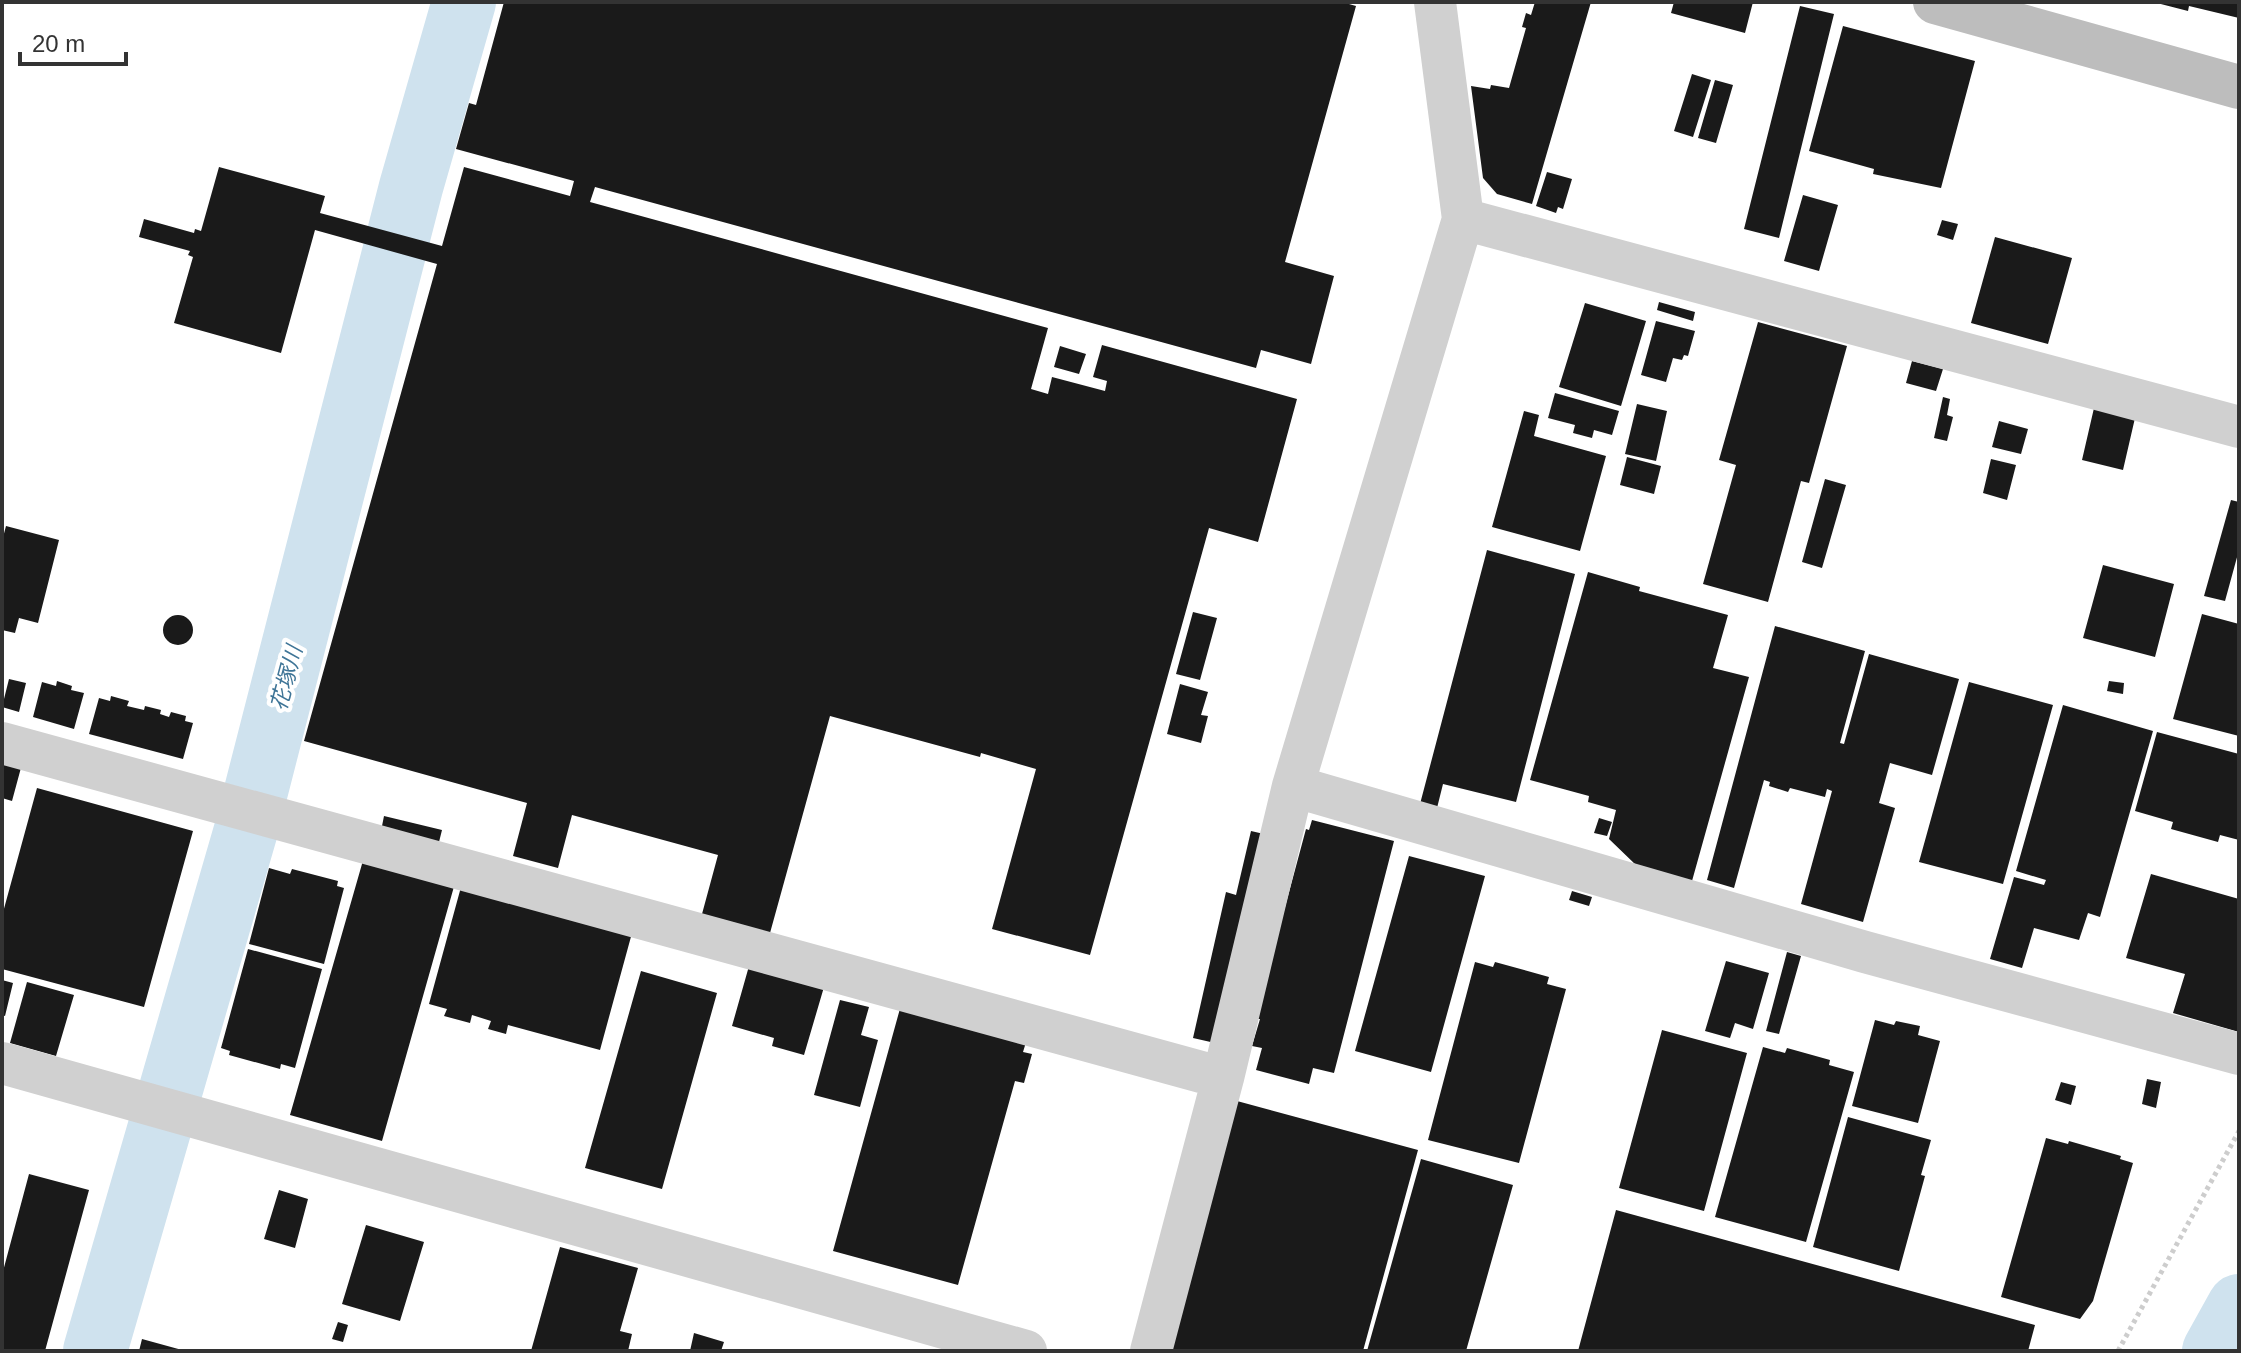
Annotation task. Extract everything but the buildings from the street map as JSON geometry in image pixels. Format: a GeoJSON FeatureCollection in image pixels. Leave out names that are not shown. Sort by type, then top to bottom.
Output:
{"type":"FeatureCollection","features":[{"type":"Feature","properties":{"kind":"street"},"geometry":{"type":"LineString","coordinates":[[1151,1351],[1223,1078],[1293,786],[1463,219],[1435,2]]}},
{"type":"Feature","properties":{"kind":"street"},"geometry":{"type":"LineString","coordinates":[[1935,2],[2239,87]]}},
{"type":"Feature","properties":{"kind":"street"},"geometry":{"type":"LineString","coordinates":[[1463,219],[2239,427]]}},
{"type":"Feature","properties":{"kind":"street"},"geometry":{"type":"LineString","coordinates":[[2,743],[1223,1078]]}},
{"type":"Feature","properties":{"kind":"street"},"geometry":{"type":"LineString","coordinates":[[1293,786],[1865,952],[2239,1054]]}},
{"type":"Feature","properties":{"kind":"street"},"geometry":{"type":"LineString","coordinates":[[2,1063],[1026,1351]]}},
{"type":"Feature","properties":{"kind":"path"},"geometry":{"type":"LineString","coordinates":[[2118,1351],[2239,1131]]}},
{"type":"Feature","properties":{"kind":"waterway","name":"花塚川"},"geometry":{"type":"LineString","coordinates":[[95,1351],[246,830],[411,187],[464,2]]}},
{"type":"Feature","properties":{"kind":"waterway"},"geometry":{"type":"LineString","coordinates":[[2214,1351],[2239,1306]]}}]}
